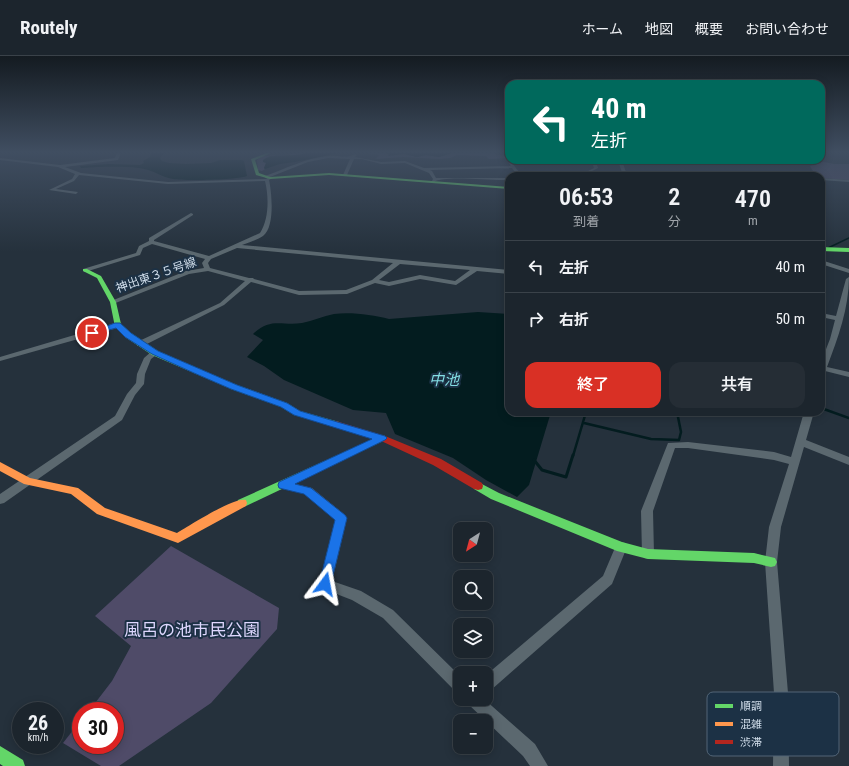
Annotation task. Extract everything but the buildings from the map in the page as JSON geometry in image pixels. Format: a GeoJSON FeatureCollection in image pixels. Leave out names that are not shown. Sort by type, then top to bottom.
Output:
{"type":"FeatureCollection","features":[{"type":"Feature","properties":{"kind":"street"},"geometry":{"type":"LineString","coordinates":[[60,186],[52,190],[76,193]]}},
{"type":"Feature","properties":{"kind":"street"},"geometry":{"type":"LineString","coordinates":[[269,186],[269,221],[266,230],[262,234],[209,258],[205,263],[208,268],[299,293],[309,294],[347,292],[374,281],[398,262]]}},
{"type":"Feature","properties":{"kind":"street"},"geometry":{"type":"LineString","coordinates":[[152,242],[151,239],[191,214]]}},
{"type":"Feature","properties":{"kind":"street"},"geometry":{"type":"LineString","coordinates":[[209,258],[152,242],[141,247],[138,254],[85,270],[99,277],[113,302],[118,325],[140,344],[155,353],[234,387],[284,405],[297,413],[382,438],[437,462],[495,496],[621,547],[648,554],[754,558],[771,562]]}},
{"type":"Feature","properties":{"kind":"street"},"geometry":{"type":"LineString","coordinates":[[237,246],[398,262],[451,265],[505,272]]}},
{"type":"Feature","properties":{"kind":"street"},"geometry":{"type":"LineString","coordinates":[[825,249],[849,250]]}},
{"type":"Feature","properties":{"kind":"street"},"geometry":{"type":"LineString","coordinates":[[825,263],[849,271]]}},
{"type":"Feature","properties":{"kind":"street","name":"神出東３５号線"},"geometry":{"type":"LineString","coordinates":[[113,302],[188,272],[208,268]]}},
{"type":"Feature","properties":{"kind":"street"},"geometry":{"type":"LineString","coordinates":[[374,281],[389,284],[420,278],[456,283],[476,268]]}},
{"type":"Feature","properties":{"kind":"street"},"geometry":{"type":"LineString","coordinates":[[140,344],[222,304],[252,279]]}},
{"type":"Feature","properties":{"kind":"street"},"geometry":{"type":"LineString","coordinates":[[825,362],[834,339],[838,319],[847,294],[849,279]]}},
{"type":"Feature","properties":{"kind":"street"},"geometry":{"type":"LineString","coordinates":[[825,316],[838,319]]}},
{"type":"Feature","properties":{"kind":"street"},"geometry":{"type":"LineString","coordinates":[[0,359],[118,325]]}},
{"type":"Feature","properties":{"kind":"street"},"geometry":{"type":"LineString","coordinates":[[0,500],[119,418],[131,394],[140,384],[141,374],[148,358],[155,353]]}},
{"type":"Feature","properties":{"kind":"street"},"geometry":{"type":"LineString","coordinates":[[825,371],[849,375]]}},
{"type":"Feature","properties":{"kind":"street"},"geometry":{"type":"LineString","coordinates":[[781,692],[771,562],[775,527],[808,416]]}},
{"type":"Feature","properties":{"kind":"street"},"geometry":{"type":"LineString","coordinates":[[0,466],[28,481],[74,492],[101,511],[178,538],[223,512],[382,438]]}},
{"type":"Feature","properties":{"kind":"street"},"geometry":{"type":"LineString","coordinates":[[801,442],[849,461]]}},
{"type":"Feature","properties":{"kind":"street"},"geometry":{"type":"LineString","coordinates":[[648,554],[648,511],[670,446],[688,445],[766,455],[794,462]]}},
{"type":"Feature","properties":{"kind":"street"},"geometry":{"type":"LineString","coordinates":[[283,485],[308,491],[341,518],[325,584],[356,595],[388,614],[453,679]]}},
{"type":"Feature","properties":{"kind":"street"},"geometry":{"type":"LineString","coordinates":[[493,679],[608,580],[621,547]]}},
{"type":"Feature","properties":{"kind":"street"},"geometry":{"type":"LineString","coordinates":[[482,706],[529,750],[540,766]]}},
{"type":"Feature","properties":{"kind":"street"},"geometry":{"type":"LineString","coordinates":[[0,754],[17,766]]}},
{"type":"Feature","properties":{"kind":"green space","name":"風呂の池市民公園"},"geometry":{"type":"Polygon","coordinates":[[[171,546],[279,608],[277,629],[211,703],[119,766],[101,766],[81,754],[124,754],[124,702],[96,702],[112,681],[131,646],[95,616],[171,546]]]}},
{"type":"Feature","properties":{"kind":"green space","name":"風呂の池市民公園"},"geometry":{"type":"Polygon","coordinates":[[[72,732],[72,748],[64,744],[72,732]]]}},
{"type":"Feature","properties":{"kind":"water","name":"中池"},"geometry":{"type":"Polygon","coordinates":[[[478,312],[505,314],[505,416],[550,416],[529,485],[517,497],[486,480],[453,458],[395,434],[386,413],[353,410],[284,380],[264,366],[247,357],[263,340],[253,334],[259,329],[271,324],[302,323],[341,313],[362,314],[389,319],[478,312]]]}},
{"type":"Feature","properties":{"kind":"waterway"},"geometry":{"type":"LineString","coordinates":[[828,248],[849,238]]}},
{"type":"Feature","properties":{"kind":"waterway"},"geometry":{"type":"LineString","coordinates":[[825,409],[849,418]]}},
{"type":"Feature","properties":{"kind":"waterway"},"geometry":{"type":"LineString","coordinates":[[573,456],[585,416]]}},
{"type":"Feature","properties":{"kind":"waterway"},"geometry":{"type":"LineString","coordinates":[[584,423],[651,439],[679,440],[681,432],[678,416]]}},
{"type":"Feature","properties":{"kind":"waterway"},"geometry":{"type":"LineString","coordinates":[[534,460],[542,470],[566,477],[573,455]]}},
{"type":"Feature","properties":{"kind":"traffic: fast"},"geometry":{"type":"LineString","coordinates":[[485,186],[505,188]]}},
{"type":"Feature","properties":{"kind":"traffic: fast"},"geometry":{"type":"LineString","coordinates":[[825,249],[849,250]]}},
{"type":"Feature","properties":{"kind":"traffic: fast"},"geometry":{"type":"LineString","coordinates":[[85,270],[99,277],[113,302],[118,325],[128,335],[155,353],[234,387],[284,405],[297,413],[336,424]]}},
{"type":"Feature","properties":{"kind":"traffic: fast"},"geometry":{"type":"LineString","coordinates":[[242,503],[382,438]]}},
{"type":"Feature","properties":{"kind":"traffic: fast"},"geometry":{"type":"LineString","coordinates":[[478,486],[495,496],[621,547],[648,554],[754,558],[771,562]]}},
{"type":"Feature","properties":{"kind":"traffic: fast"},"geometry":{"type":"LineString","coordinates":[[0,754],[17,766]]}},
{"type":"Feature","properties":{"kind":"traffic: slow"},"geometry":{"type":"LineString","coordinates":[[0,466],[28,481],[74,491],[101,511],[178,538],[223,512],[242,503]]}},
{"type":"Feature","properties":{"kind":"traffic: jam"},"geometry":{"type":"LineString","coordinates":[[336,424],[382,438],[437,462],[478,486]]}},
{"type":"Feature","properties":{"kind":"route"},"geometry":{"type":"LineString","coordinates":[[92,333],[118,325],[128,335],[155,353],[234,387],[284,405],[297,413],[382,438],[283,485],[308,491],[341,518],[325,584]]}}]}
